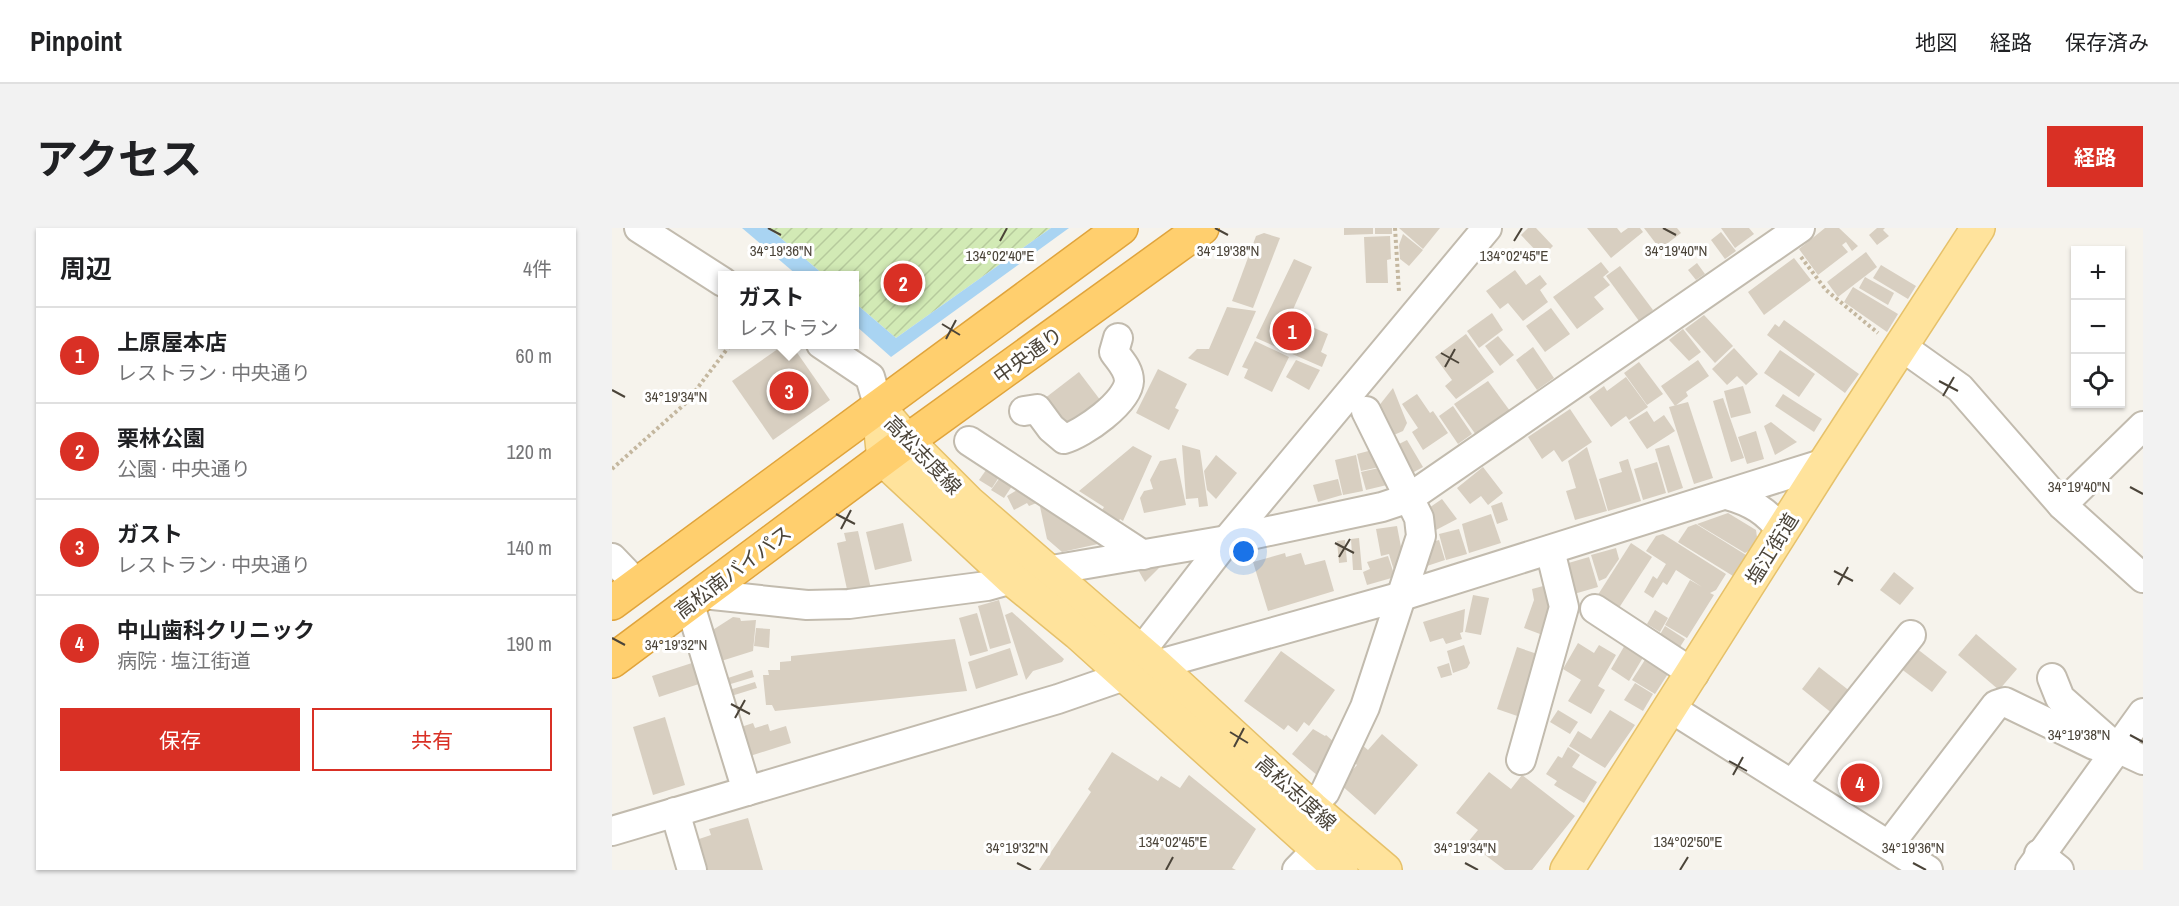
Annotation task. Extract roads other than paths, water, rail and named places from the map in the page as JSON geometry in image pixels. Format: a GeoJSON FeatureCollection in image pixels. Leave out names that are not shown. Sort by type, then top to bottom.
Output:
{"type":"FeatureCollection","features":[{"type":"Feature","properties":{"kind":"highway"},"geometry":{"type":"LineString","coordinates":[[620,588],[823,449],[1121,228]]}},
{"type":"Feature","properties":{"kind":"highway","name":"中央通り"},"geometry":{"type":"LineString","coordinates":[[854,483],[1202,228]]}},
{"type":"Feature","properties":{"kind":"highway","name":"高松南バイパス"},"geometry":{"type":"LineString","coordinates":[[612,661],[854,483]]}},
{"type":"Feature","properties":{"kind":"main road","name":"塩江街道"},"geometry":{"type":"LineString","coordinates":[[1567,870],[1672,709],[1825,463],[1978,228]]}},
{"type":"Feature","properties":{"kind":"main road","name":"高松志度線"},"geometry":{"type":"LineString","coordinates":[[879,408],[896,451],[1012,579],[1139,664]]}},
{"type":"Feature","properties":{"kind":"main road","name":"高松志度線"},"geometry":{"type":"LineString","coordinates":[[896,451],[968,502],[1046,571],[1139,664],[1302,817],[1323,855],[1385,870]]}},
{"type":"Feature","properties":{"kind":"street"},"geometry":{"type":"LineString","coordinates":[[639,228],[718,279]]}},
{"type":"Feature","properties":{"kind":"street"},"geometry":{"type":"LineString","coordinates":[[1139,664],[1227,540],[1487,228]]}},
{"type":"Feature","properties":{"kind":"street"},"geometry":{"type":"LineString","coordinates":[[1046,571],[1227,540],[1382,507],[1409,498],[1793,233]]}},
{"type":"Feature","properties":{"kind":"street"},"geometry":{"type":"LineString","coordinates":[[1024,411],[1036,409],[1051,428],[1064,439],[1110,411],[1124,393],[1129,380],[1127,370],[1114,352],[1118,338]]}},
{"type":"Feature","properties":{"kind":"street"},"geometry":{"type":"LineString","coordinates":[[1901,346],[1960,388],[2062,505],[2143,578]]}},
{"type":"Feature","properties":{"kind":"street"},"geometry":{"type":"LineString","coordinates":[[827,349],[870,377],[879,408]]}},
{"type":"Feature","properties":{"kind":"street"},"geometry":{"type":"LineString","coordinates":[[1302,817],[1325,792],[1365,707],[1399,597],[1421,536],[1419,518],[1366,411]]}},
{"type":"Feature","properties":{"kind":"street"},"geometry":{"type":"LineString","coordinates":[[2062,505],[2143,426]]}},
{"type":"Feature","properties":{"kind":"street"},"geometry":{"type":"LineString","coordinates":[[969,441],[1143,555]]}},
{"type":"Feature","properties":{"kind":"street"},"geometry":{"type":"LineString","coordinates":[[612,831],[1058,699],[1139,664],[1399,597],[1825,463]]}},
{"type":"Feature","properties":{"kind":"street"},"geometry":{"type":"LineString","coordinates":[[1727,495],[1750,501],[1767,513],[1782,531]]}},
{"type":"Feature","properties":{"kind":"street"},"geometry":{"type":"LineString","coordinates":[[1521,760],[1564,608],[1550,550]]}},
{"type":"Feature","properties":{"kind":"street"},"geometry":{"type":"LineString","coordinates":[[612,558],[620,588]]}},
{"type":"Feature","properties":{"kind":"street"},"geometry":{"type":"LineString","coordinates":[[747,791],[696,600],[807,605],[849,604],[983,586],[1012,579]]}},
{"type":"Feature","properties":{"kind":"street"},"geometry":{"type":"LineString","coordinates":[[1595,609],[1694,674]]}},
{"type":"Feature","properties":{"kind":"street"},"geometry":{"type":"LineString","coordinates":[[1793,783],[1911,635]]}},
{"type":"Feature","properties":{"kind":"street"},"geometry":{"type":"LineString","coordinates":[[2052,678],[2060,698],[2117,748],[2143,760]]}},
{"type":"Feature","properties":{"kind":"street"},"geometry":{"type":"LineString","coordinates":[[1889,845],[1996,705],[2005,702],[2094,745],[2117,748]]}},
{"type":"Feature","properties":{"kind":"street"},"geometry":{"type":"LineString","coordinates":[[1672,709],[1928,870]]}},
{"type":"Feature","properties":{"kind":"street"},"geometry":{"type":"LineString","coordinates":[[2043,865],[2117,748],[2143,713]]}},
{"type":"Feature","properties":{"kind":"street"},"geometry":{"type":"LineString","coordinates":[[675,812],[692,870]]}},
{"type":"Feature","properties":{"kind":"water"},"geometry":{"type":"Polygon","coordinates":[[[742,228],[769,228],[819,271],[792,271],[742,228]]]}},
{"type":"Feature","properties":{"kind":"water"},"geometry":{"type":"Polygon","coordinates":[[[1051,228],[1069,228],[891,357],[859,329],[859,306],[896,338],[1051,228]]]}},
{"type":"Feature","properties":{"kind":"place","name":"栗林公園"},"geometry":{"type":"Point","coordinates":[903,283]}},
{"type":"Feature","properties":{"kind":"place","name":"上原屋本店"},"geometry":{"type":"Point","coordinates":[1292,331]}},
{"type":"Feature","properties":{"kind":"place","name":"ガスト"},"geometry":{"type":"Point","coordinates":[789,391]}},
{"type":"Feature","properties":{"kind":"place","name":"中山歯科クリニック"},"geometry":{"type":"Point","coordinates":[1860,783]}}]}
